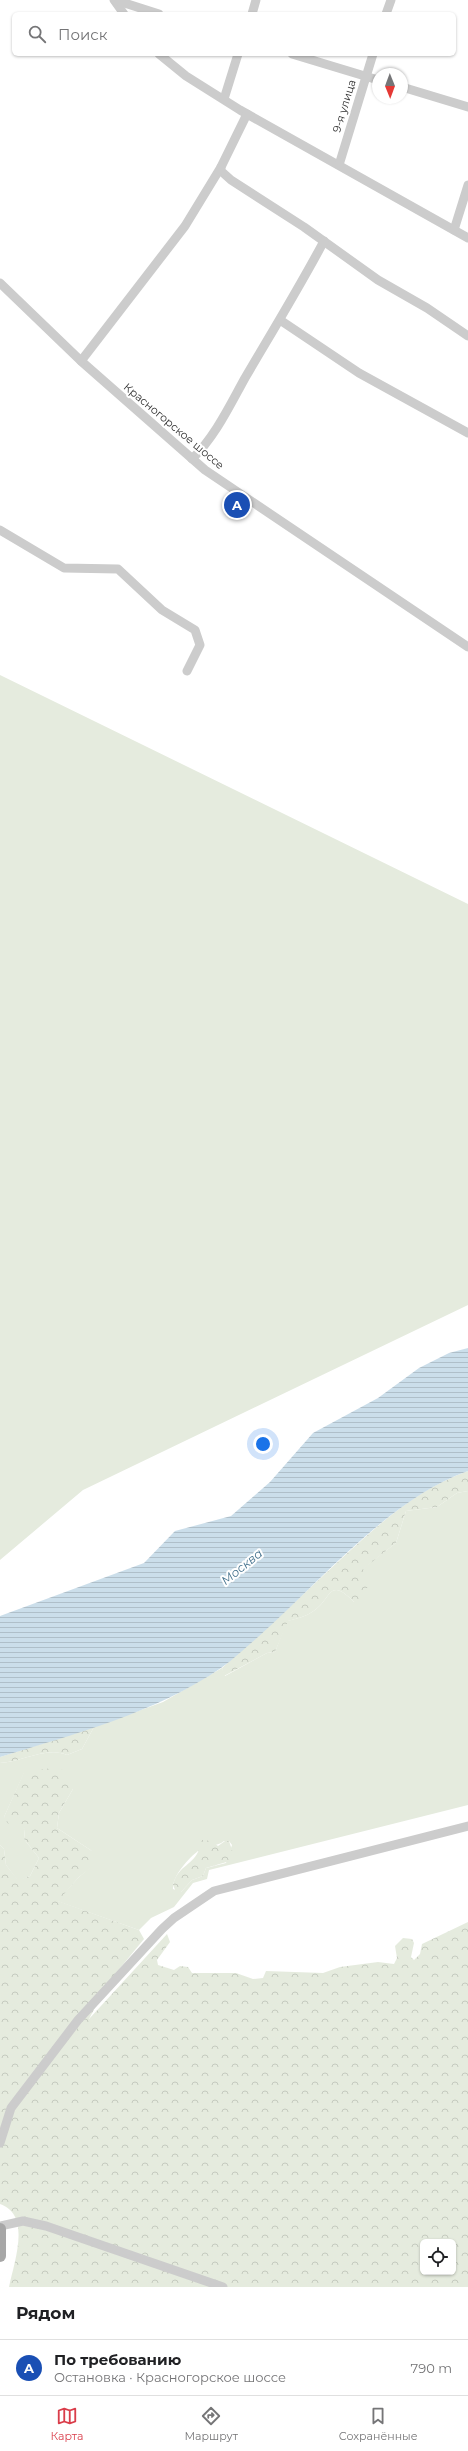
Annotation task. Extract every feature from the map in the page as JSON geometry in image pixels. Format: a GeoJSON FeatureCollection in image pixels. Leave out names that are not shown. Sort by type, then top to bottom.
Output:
{"type":"FeatureCollection","features":[{"type":"Feature","properties":{"kind":"main road"},"geometry":{"type":"LineString","coordinates":[[0,2228],[0,2256]]}},
{"type":"Feature","properties":{"kind":"street"},"geometry":{"type":"LineString","coordinates":[[115,0],[123,12]]}},
{"type":"Feature","properties":{"kind":"street"},"geometry":{"type":"LineString","coordinates":[[115,0],[153,12]]}},
{"type":"Feature","properties":{"kind":"street"},"geometry":{"type":"LineString","coordinates":[[253,12],[256,0]]}},
{"type":"Feature","properties":{"kind":"street"},"geometry":{"type":"LineString","coordinates":[[387,12],[391,0]]}},
{"type":"Feature","properties":{"kind":"street"},"geometry":{"type":"LineString","coordinates":[[161,56],[186,76],[247,114],[468,238]]}},
{"type":"Feature","properties":{"kind":"street"},"geometry":{"type":"LineString","coordinates":[[224,99],[237,56]]}},
{"type":"Feature","properties":{"kind":"street"},"geometry":{"type":"LineString","coordinates":[[299,56],[372,78]]}},
{"type":"Feature","properties":{"kind":"street","name":"9-я улица"},"geometry":{"type":"LineString","coordinates":[[339,165],[373,56]]}},
{"type":"Feature","properties":{"kind":"street"},"geometry":{"type":"LineString","coordinates":[[408,89],[468,107]]}},
{"type":"Feature","properties":{"kind":"street"},"geometry":{"type":"LineString","coordinates":[[81,361],[185,226],[221,167],[247,114]]}},
{"type":"Feature","properties":{"kind":"street"},"geometry":{"type":"LineString","coordinates":[[221,167],[221,171],[231,180],[324,241],[378,280],[427,308],[468,336]]}},
{"type":"Feature","properties":{"kind":"street"},"geometry":{"type":"LineString","coordinates":[[454,230],[468,184]]}},
{"type":"Feature","properties":{"kind":"street"},"geometry":{"type":"LineString","coordinates":[[192,459],[204,446],[226,413],[324,241]]}},
{"type":"Feature","properties":{"kind":"street","name":"Красногорское шоссе"},"geometry":{"type":"LineString","coordinates":[[0,283],[81,361],[205,470],[468,647]]}},
{"type":"Feature","properties":{"kind":"street"},"geometry":{"type":"LineString","coordinates":[[280,320],[359,373],[468,433]]}},
{"type":"Feature","properties":{"kind":"street"},"geometry":{"type":"LineString","coordinates":[[0,530],[64,568],[118,569],[162,610],[195,630],[200,645],[187,672]]}},
{"type":"Feature","properties":{"kind":"street"},"geometry":{"type":"LineString","coordinates":[[0,2143],[11,2108],[78,2020],[162,1929],[196,1903],[214,1891],[468,1826]]}},
{"type":"Feature","properties":{"kind":"street"},"geometry":{"type":"LineString","coordinates":[[0,2228],[24,2221],[46,2226],[223,2287]]}},
{"type":"Feature","properties":{"kind":"green space"},"geometry":{"type":"Polygon","coordinates":[[[0,675],[468,904],[468,1305],[83,1490],[0,1560],[0,675]]]}},
{"type":"Feature","properties":{"kind":"green space"},"geometry":{"type":"Polygon","coordinates":[[[468,1471],[468,1491],[457,1493],[437,1507],[406,1511],[396,1543],[363,1569],[370,1583],[361,1599],[354,1602],[346,1594],[339,1590],[331,1592],[312,1612],[303,1617],[288,1621],[275,1652],[267,1653],[224,1676],[222,1668],[385,1520],[424,1492],[446,1480],[468,1471]]]}},
{"type":"Feature","properties":{"kind":"green space"},"geometry":{"type":"Polygon","coordinates":[[[468,1491],[468,1805],[209,1870],[207,1879],[193,1883],[174,1907],[151,1918],[139,1930],[57,1901],[79,1877],[92,1866],[92,1851],[57,1828],[59,1813],[73,1789],[24,1773],[4,1817],[25,1829],[24,1839],[39,1858],[30,1876],[18,1881],[6,1865],[4,1849],[0,1845],[0,1763],[51,1752],[67,1755],[82,1749],[94,1727],[163,1702],[222,1668],[225,1676],[267,1653],[275,1652],[287,1621],[309,1614],[318,1607],[331,1592],[339,1590],[346,1594],[354,1602],[362,1569],[396,1543],[406,1511],[437,1507],[457,1493],[468,1491]],[[224,1841],[201,1849],[194,1854],[178,1873],[173,1884],[173,1889],[181,1892],[192,1880],[203,1876],[206,1868],[226,1863],[232,1845],[229,1841],[224,1841]]]}},
{"type":"Feature","properties":{"kind":"green space"},"geometry":{"type":"Polygon","coordinates":[[[94,1727],[82,1749],[67,1755],[51,1752],[0,1763],[0,1757],[94,1727]]]}},
{"type":"Feature","properties":{"kind":"green space"},"geometry":{"type":"Polygon","coordinates":[[[52,1768],[68,1771],[73,1789],[59,1813],[57,1828],[92,1851],[92,1867],[79,1877],[58,1901],[139,1930],[144,1939],[107,1984],[89,2019],[167,1934],[170,1942],[157,1960],[158,1965],[174,1970],[180,1966],[188,1967],[192,1973],[236,1973],[253,1979],[263,1978],[266,1971],[323,1973],[340,1967],[378,1962],[394,1964],[397,1958],[395,1946],[403,1938],[412,1939],[414,1943],[411,1957],[414,1960],[420,1954],[422,1944],[468,1922],[468,2287],[9,2287],[17,2253],[18,2229],[16,2218],[10,2210],[0,2204],[0,1845],[4,1849],[6,1865],[18,1880],[30,1876],[39,1858],[24,1839],[25,1829],[10,1827],[4,1817],[24,1772],[52,1768]]]}},
{"type":"Feature","properties":{"kind":"green space"},"geometry":{"type":"Polygon","coordinates":[[[202,1840],[211,1841],[218,1846],[225,1841],[229,1841],[233,1853],[230,1861],[206,1868],[203,1876],[192,1880],[181,1892],[176,1892],[173,1885],[175,1879],[181,1870],[195,1857],[202,1840]]]}},
{"type":"Feature","properties":{"kind":"water","name":"Москва"},"geometry":{"type":"Polygon","coordinates":[[[468,1348],[468,1471],[439,1484],[411,1501],[383,1521],[231,1661],[196,1684],[169,1698],[114,1721],[0,1757],[0,1616],[144,1563],[175,1531],[231,1516],[270,1482],[313,1433],[378,1398],[419,1368],[449,1353],[468,1348]]]}},
{"type":"Feature","properties":{"kind":"place","name":"По требованию"},"geometry":{"type":"Point","coordinates":[237,505]}}]}
